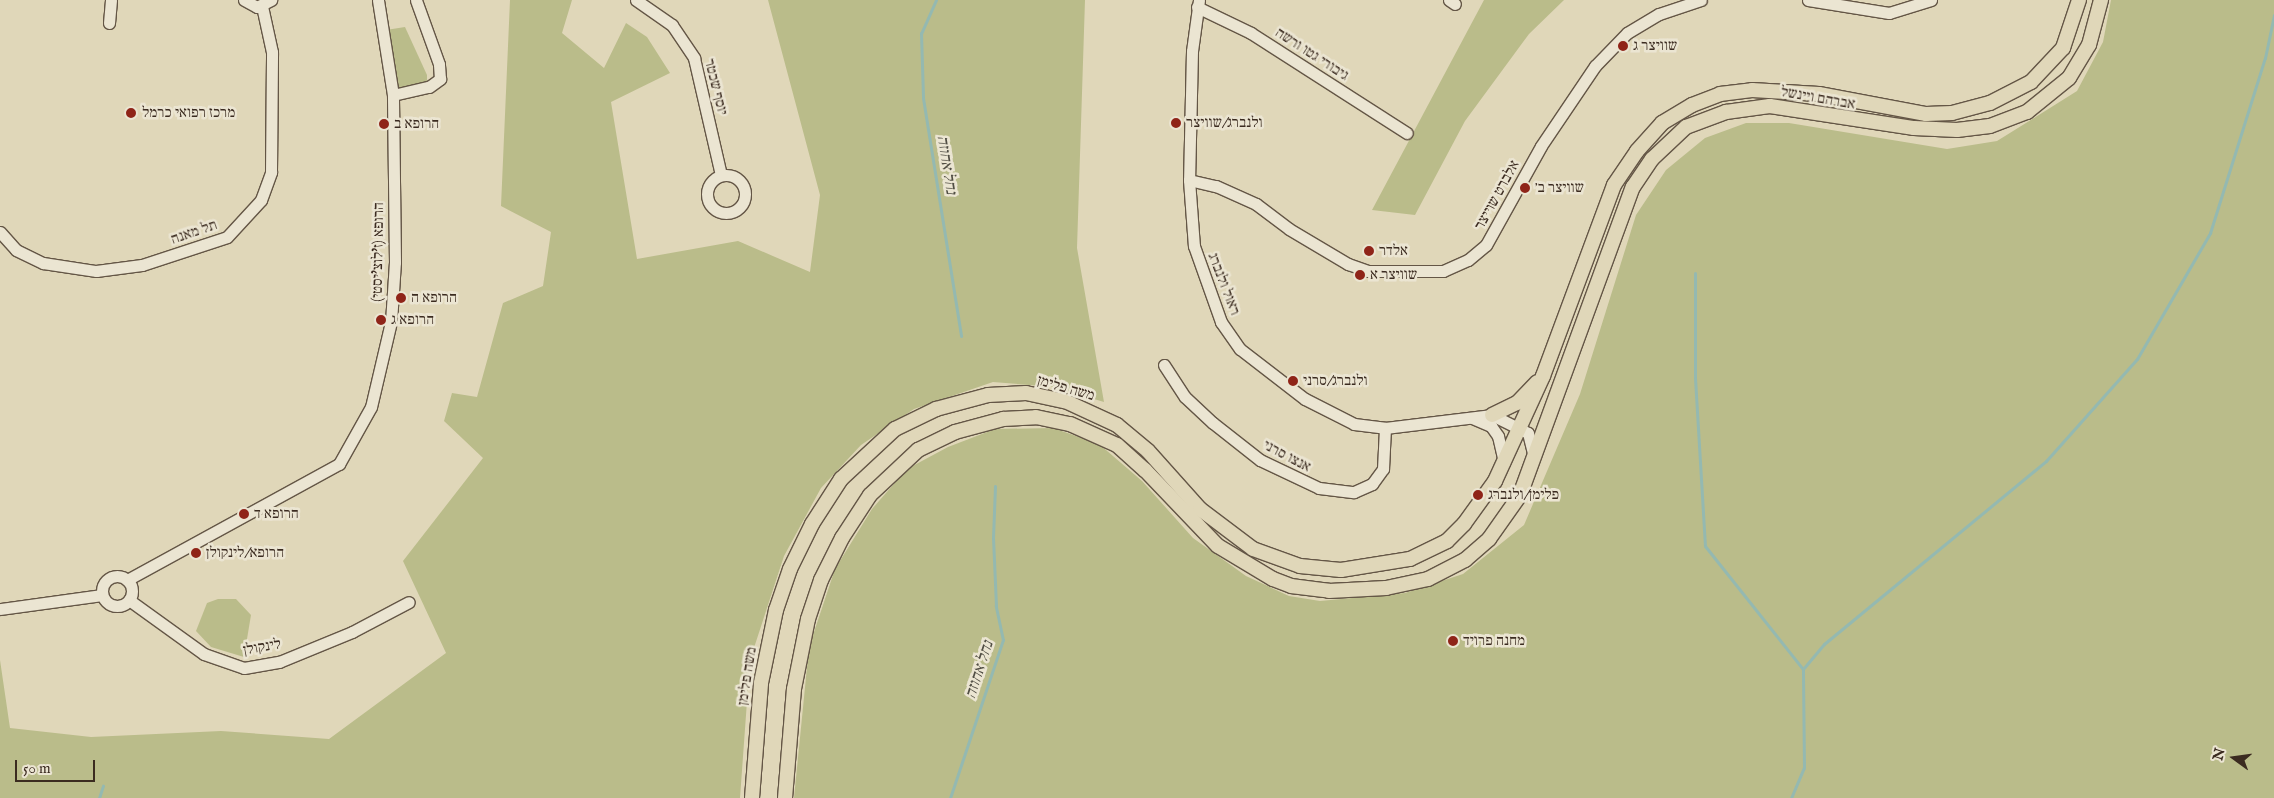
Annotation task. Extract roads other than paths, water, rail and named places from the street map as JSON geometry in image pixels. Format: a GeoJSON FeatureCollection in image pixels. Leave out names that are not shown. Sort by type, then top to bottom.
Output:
{"type":"FeatureCollection","features":[{"type":"Feature","properties":{"kind":"main road","name":"אברהם ויינשל"},"geometry":{"type":"LineString","coordinates":[[1521,427],[1543,376],[1614,185],[1637,151],[1662,123],[1692,105],[1720,94],[1752,90],[1819,94],[1926,114],[1952,114],[1990,103],[2031,82],[2063,48],[2079,0]]}},
{"type":"Feature","properties":{"kind":"main road","name":"אברהם ויינשל"},"geometry":{"type":"LineString","coordinates":[[1534,460],[1633,186],[1652,159],[1686,127],[1726,112],[1770,106],[1914,128],[1957,130],[1990,126],[2026,112],[2069,78],[2089,45],[2101,0]]}},
{"type":"Feature","properties":{"kind":"main road"},"geometry":{"type":"LineString","coordinates":[[1492,415],[1517,402],[1543,376]]}},
{"type":"Feature","properties":{"kind":"main road","name":"משה פלימן"},"geometry":{"type":"LineString","coordinates":[[752,798],[758,705],[769,638],[782,590],[800,547],[826,501],[859,460],[895,429],[936,409],[1007,393],[1046,396],[1082,407],[1117,424],[1135,439],[1200,509],[1235,538],[1253,549],[1284,561],[1341,570],[1392,564],[1431,551],[1464,524],[1482,502],[1504,464],[1521,427]]}},
{"type":"Feature","properties":{"kind":"main road"},"geometry":{"type":"LineString","coordinates":[[785,798],[791,710],[802,645],[814,600],[827,566],[856,516],[886,478],[918,450],[947,435],[976,425],[1020,418],[1054,420],[1086,430],[1116,445],[1132,458],[1200,529],[1238,561],[1257,573],[1291,586],[1329,591],[1405,584],[1428,579],[1465,560],[1507,517],[1534,460]]}},
{"type":"Feature","properties":{"kind":"street"},"geometry":{"type":"LineString","coordinates":[[109,23],[111,0]]}},
{"type":"Feature","properties":{"kind":"street"},"geometry":{"type":"LineString","coordinates":[[244,0],[252,6],[267,3]]}},
{"type":"Feature","properties":{"kind":"street","name":"הרופא (ז'לוצ'יסטי)"},"geometry":{"type":"LineString","coordinates":[[128,580],[340,464],[372,407],[392,314],[395,262],[393,95],[378,0]]}},
{"type":"Feature","properties":{"kind":"street"},"geometry":{"type":"LineString","coordinates":[[393,95],[429,87],[440,79],[439,64],[416,0]]}},
{"type":"Feature","properties":{"kind":"street","name":"יוסף שכטר"},"geometry":{"type":"LineString","coordinates":[[639,0],[672,25],[694,58],[721,175]]}},
{"type":"Feature","properties":{"kind":"street","name":"אלברט שוייצר"},"geometry":{"type":"LineString","coordinates":[[1189,180],[1216,186],[1256,204],[1289,229],[1348,264],[1368,271],[1443,271],[1468,260],[1486,245],[1541,146],[1596,66],[1627,33],[1659,14],[1702,0]]}},
{"type":"Feature","properties":{"kind":"street"},"geometry":{"type":"LineString","coordinates":[[1808,0],[1888,13],[1931,0]]}},
{"type":"Feature","properties":{"kind":"street","name":"תל מאנה"},"geometry":{"type":"LineString","coordinates":[[0,232],[16,250],[43,263],[96,271],[142,266],[227,237],[262,200],[271,172],[272,52],[267,3]]}},
{"type":"Feature","properties":{"kind":"street","name":"ראול ולנברג"},"geometry":{"type":"LineString","coordinates":[[1198,4],[1192,52],[1189,180],[1194,246],[1221,322],[1240,349],[1297,394],[1334,417],[1369,428],[1385,428],[1492,415]]}},
{"type":"Feature","properties":{"kind":"street","name":"גיבורי גטו ורשה"},"geometry":{"type":"LineString","coordinates":[[1198,4],[1251,33],[1407,132]]}},
{"type":"Feature","properties":{"kind":"street","name":"אנצו סרני"},"geometry":{"type":"LineString","coordinates":[[1164,365],[1185,397],[1212,423],[1260,460],[1319,488],[1354,492],[1372,484],[1383,469],[1385,428]]}},
{"type":"Feature","properties":{"kind":"street"},"geometry":{"type":"LineString","coordinates":[[1492,415],[1521,427],[1532,441],[1534,460]]}},
{"type":"Feature","properties":{"kind":"street"},"geometry":{"type":"LineString","coordinates":[[1472,418],[1484,422],[1495,431],[1503,445],[1504,464]]}},
{"type":"Feature","properties":{"kind":"street"},"geometry":{"type":"LineString","coordinates":[[0,609],[102,595],[115,606],[129,600],[132,590],[128,580],[118,576],[110,577],[102,585],[102,595]]}},
{"type":"Feature","properties":{"kind":"street","name":"לינקולן"},"geometry":{"type":"LineString","coordinates":[[129,600],[204,654],[244,668],[279,662],[352,632],[409,602]]}},
{"type":"Feature","properties":{"kind":"waterway","name":"נחל אחוזה"},"geometry":{"type":"LineString","coordinates":[[936,0],[921,33],[923,98],[961,336]]}},
{"type":"Feature","properties":{"kind":"waterway"},"geometry":{"type":"LineString","coordinates":[[1791,798],[1804,768],[1803,669],[1824,644],[2046,461],[2137,359],[2210,233],[2265,58],[2274,15]]}},
{"type":"Feature","properties":{"kind":"waterway"},"geometry":{"type":"LineString","coordinates":[[1695,273],[1695,378],[1705,546],[1803,669]]}},
{"type":"Feature","properties":{"kind":"waterway","name":"נחל אחוזה"},"geometry":{"type":"LineString","coordinates":[[950,798],[1003,640],[996,606],[993,538],[995,486]]}},
{"type":"Feature","properties":{"kind":"waterway"},"geometry":{"type":"LineString","coordinates":[[99,798],[103,786]]}},
{"type":"Feature","properties":{"kind":"place","name":"שוויצר ג"},"geometry":{"type":"Point","coordinates":[1623,46]}},
{"type":"Feature","properties":{"kind":"place","name":"מרכז רפואי כרמל"},"geometry":{"type":"Point","coordinates":[131,113]}},
{"type":"Feature","properties":{"kind":"place","name":"ולנברג/שוויצר"},"geometry":{"type":"Point","coordinates":[1176,123]}},
{"type":"Feature","properties":{"kind":"place","name":"הרופא ב"},"geometry":{"type":"Point","coordinates":[384,124]}},
{"type":"Feature","properties":{"kind":"place","name":"שוויצר ב׳"},"geometry":{"type":"Point","coordinates":[1525,188]}},
{"type":"Feature","properties":{"kind":"place","name":"אלדר"},"geometry":{"type":"Point","coordinates":[1369,251]}},
{"type":"Feature","properties":{"kind":"place","name":"שוויצר א"},"geometry":{"type":"Point","coordinates":[1360,275]}},
{"type":"Feature","properties":{"kind":"place","name":"הרופא ה"},"geometry":{"type":"Point","coordinates":[401,298]}},
{"type":"Feature","properties":{"kind":"place","name":"הרופא ג"},"geometry":{"type":"Point","coordinates":[381,320]}},
{"type":"Feature","properties":{"kind":"place","name":"ולנברג/סרני"},"geometry":{"type":"Point","coordinates":[1293,381]}},
{"type":"Feature","properties":{"kind":"place","name":"פלימן/ולנברג"},"geometry":{"type":"Point","coordinates":[1478,495]}},
{"type":"Feature","properties":{"kind":"place","name":"הרופא ד"},"geometry":{"type":"Point","coordinates":[244,514]}},
{"type":"Feature","properties":{"kind":"place","name":"הרופא/לינקולן"},"geometry":{"type":"Point","coordinates":[196,553]}},
{"type":"Feature","properties":{"kind":"place","name":"מחנה פרויד"},"geometry":{"type":"Point","coordinates":[1453,641]}}]}
